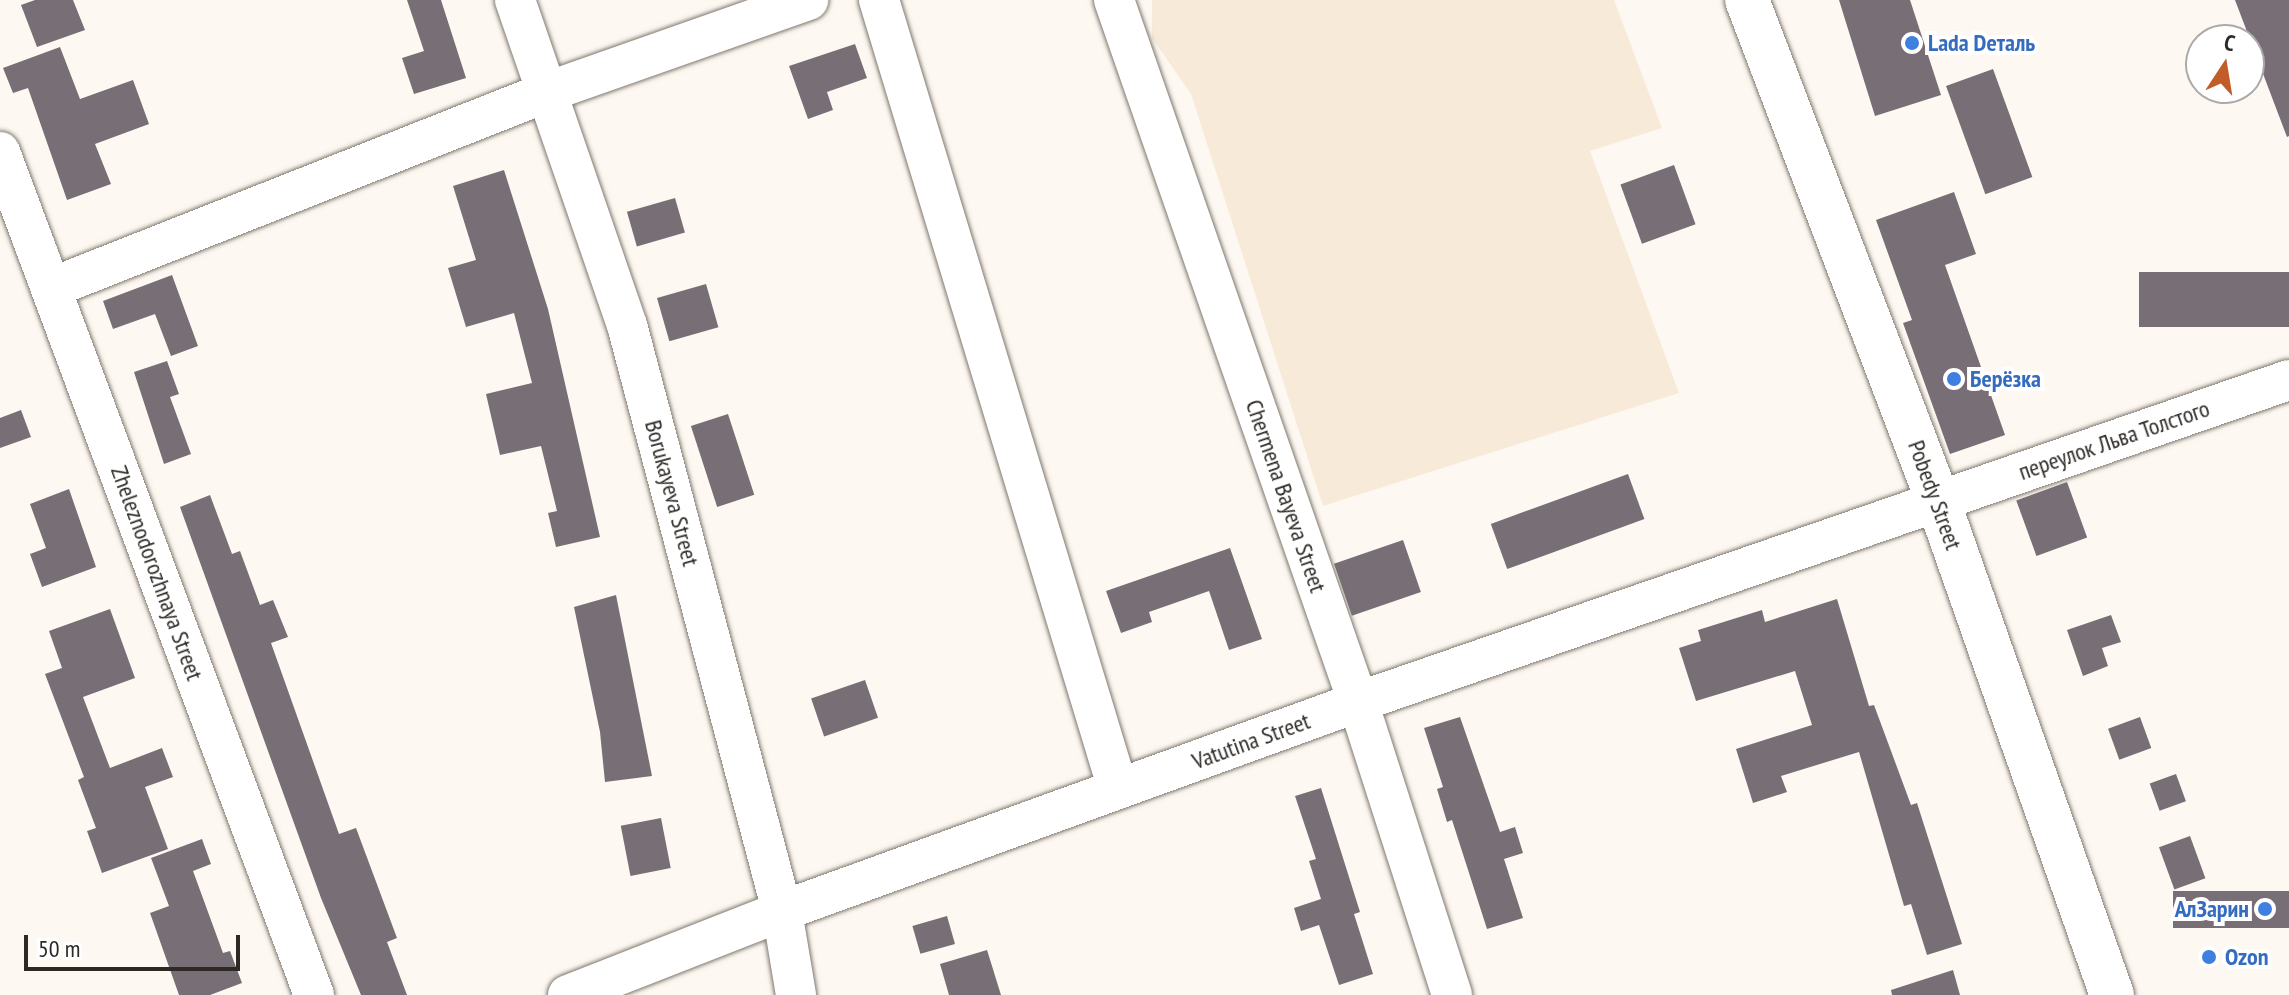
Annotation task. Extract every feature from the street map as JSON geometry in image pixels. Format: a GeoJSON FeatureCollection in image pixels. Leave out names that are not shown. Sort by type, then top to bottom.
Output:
{"type":"FeatureCollection","features":[{"type":"Feature","properties":{"kind":"main road","name":"Pobedy Street"},"geometry":{"type":"LineString","coordinates":[[1747,0],[1938,501],[2112,995]]}},
{"type":"Feature","properties":{"kind":"street","name":"Borukayeva Street"},"geometry":{"type":"LineString","coordinates":[[515,0],[627,325],[782,911],[796,995]]}},
{"type":"Feature","properties":{"kind":"street"},"geometry":{"type":"LineString","coordinates":[[51,288],[547,92],[808,0]]}},
{"type":"Feature","properties":{"kind":"street"},"geometry":{"type":"LineString","coordinates":[[879,0],[1118,789]]}},
{"type":"Feature","properties":{"kind":"street","name":"Chermena Bayeva Street"},"geometry":{"type":"LineString","coordinates":[[1114,0],[1358,702],[1452,995]]}},
{"type":"Feature","properties":{"kind":"street","name":"Zheleznodorozhnaya Street"},"geometry":{"type":"LineString","coordinates":[[0,152],[314,995]]}},
{"type":"Feature","properties":{"kind":"street","name":"переулок Льва Толстого"},"geometry":{"type":"LineString","coordinates":[[1938,501],[2289,380]]}},
{"type":"Feature","properties":{"kind":"street","name":"Vatutina Street"},"geometry":{"type":"LineString","coordinates":[[568,995],[782,911],[1358,702],[1938,501]]}},
{"type":"Feature","properties":{"kind":"shaded area"},"geometry":{"type":"Polygon","coordinates":[[[1152,0],[1614,0],[1662,128],[1590,151],[1679,393],[1323,506],[1191,94],[1152,38],[1152,0]]]}},
{"type":"Feature","properties":{"kind":"building"},"geometry":{"type":"Polygon","coordinates":[[[35,0],[73,0],[85,30],[37,47],[21,5],[35,0]]]}},
{"type":"Feature","properties":{"kind":"building"},"geometry":{"type":"Polygon","coordinates":[[[407,0],[441,0],[466,78],[414,94],[402,58],[424,51],[407,0]]]}},
{"type":"Feature","properties":{"kind":"building"},"geometry":{"type":"Polygon","coordinates":[[[1839,0],[1910,0],[1941,95],[1875,116],[1839,0]]]}},
{"type":"Feature","properties":{"kind":"building"},"geometry":{"type":"Polygon","coordinates":[[[2235,0],[2289,0],[2287,137],[2265,79],[2265,24],[2244,24],[2235,0]]]}},
{"type":"Feature","properties":{"kind":"building"},"geometry":{"type":"Polygon","coordinates":[[[855,44],[867,78],[827,92],[833,110],[808,119],[789,66],[855,44]]]}},
{"type":"Feature","properties":{"kind":"building"},"geometry":{"type":"Polygon","coordinates":[[[60,47],[80,99],[133,80],[149,124],[95,144],[111,184],[67,200],[28,88],[13,93],[3,68],[60,47]]]}},
{"type":"Feature","properties":{"kind":"building"},"geometry":{"type":"Polygon","coordinates":[[[1993,69],[2032,177],[1985,194],[1946,86],[1993,69]]]}},
{"type":"Feature","properties":{"kind":"building"},"geometry":{"type":"Polygon","coordinates":[[[1674,165],[1696,224],[1642,244],[1620,184],[1674,165]]]}},
{"type":"Feature","properties":{"kind":"building"},"geometry":{"type":"Polygon","coordinates":[[[504,170],[548,309],[600,537],[556,547],[548,513],[557,511],[541,446],[500,455],[486,394],[532,383],[514,313],[466,327],[448,268],[476,260],[453,186],[504,170]]]}},
{"type":"Feature","properties":{"kind":"building","name":"Берёзка"},"geometry":{"type":"Polygon","coordinates":[[[1954,192],[1976,254],[1945,265],[2005,435],[1950,454],[1903,323],[1912,320],[1876,220],[1954,192]]]}},
{"type":"Feature","properties":{"kind":"building"},"geometry":{"type":"Polygon","coordinates":[[[675,198],[685,233],[637,246],[627,212],[675,198]]]}},
{"type":"Feature","properties":{"kind":"building"},"geometry":{"type":"Polygon","coordinates":[[[2139,272],[2289,272],[2289,327],[2139,327],[2139,272]]]}},
{"type":"Feature","properties":{"kind":"building"},"geometry":{"type":"Polygon","coordinates":[[[172,275],[198,346],[171,356],[155,314],[113,329],[103,301],[172,275]]]}},
{"type":"Feature","properties":{"kind":"building"},"geometry":{"type":"Polygon","coordinates":[[[706,284],[718,327],[669,341],[657,298],[706,284]]]}},
{"type":"Feature","properties":{"kind":"building"},"geometry":{"type":"Polygon","coordinates":[[[167,361],[179,394],[170,397],[191,454],[164,464],[134,372],[167,361]]]}},
{"type":"Feature","properties":{"kind":"building"},"geometry":{"type":"Polygon","coordinates":[[[21,410],[31,437],[0,448],[0,418],[21,410]]]}},
{"type":"Feature","properties":{"kind":"building"},"geometry":{"type":"Polygon","coordinates":[[[728,414],[754,495],[717,507],[691,426],[728,414]]]}},
{"type":"Feature","properties":{"kind":"building"},"geometry":{"type":"Polygon","coordinates":[[[1628,474],[1644,519],[1507,569],[1491,524],[1628,474]]]}},
{"type":"Feature","properties":{"kind":"building"},"geometry":{"type":"Polygon","coordinates":[[[2067,482],[2087,537],[2036,556],[2016,500],[2067,482]]]}},
{"type":"Feature","properties":{"kind":"building"},"geometry":{"type":"Polygon","coordinates":[[[69,489],[96,567],[42,587],[30,554],[46,548],[30,504],[69,489]]]}},
{"type":"Feature","properties":{"kind":"building"},"geometry":{"type":"Polygon","coordinates":[[[210,495],[232,554],[240,551],[260,605],[273,600],[288,637],[271,643],[339,834],[356,828],[397,938],[387,942],[407,995],[361,995],[321,898],[180,507],[210,495]]]}},
{"type":"Feature","properties":{"kind":"building"},"geometry":{"type":"Polygon","coordinates":[[[1403,540],[1421,592],[1352,616],[1334,564],[1403,540]]]}},
{"type":"Feature","properties":{"kind":"building"},"geometry":{"type":"Polygon","coordinates":[[[1230,548],[1262,639],[1229,650],[1209,591],[1149,612],[1152,622],[1121,633],[1106,591],[1230,548]]]}},
{"type":"Feature","properties":{"kind":"building"},"geometry":{"type":"Polygon","coordinates":[[[616,595],[652,776],[605,782],[600,732],[574,607],[616,595]]]}},
{"type":"Feature","properties":{"kind":"building"},"geometry":{"type":"Polygon","coordinates":[[[1837,599],[1869,706],[1874,705],[1911,805],[1917,803],[1962,944],[1927,955],[1911,904],[1904,906],[1859,752],[1781,776],[1787,792],[1753,803],[1736,749],[1812,725],[1795,671],[1696,701],[1679,648],[1701,641],[1698,630],[1762,610],[1765,622],[1837,599]]]}},
{"type":"Feature","properties":{"kind":"building"},"geometry":{"type":"Polygon","coordinates":[[[110,609],[135,678],[83,697],[110,768],[162,748],[173,777],[145,787],[168,849],[102,873],[87,831],[96,828],[78,780],[84,777],[45,674],[62,668],[49,631],[110,609]]]}},
{"type":"Feature","properties":{"kind":"building"},"geometry":{"type":"Polygon","coordinates":[[[2111,615],[2121,642],[2102,648],[2108,666],[2083,676],[2067,630],[2111,615]]]}},
{"type":"Feature","properties":{"kind":"building"},"geometry":{"type":"Polygon","coordinates":[[[865,680],[878,718],[824,736],[811,699],[865,680]]]}},
{"type":"Feature","properties":{"kind":"building"},"geometry":{"type":"Polygon","coordinates":[[[1460,717],[1500,832],[1515,827],[1523,853],[1504,859],[1523,918],[1487,929],[1452,820],[1447,822],[1437,789],[1443,787],[1424,728],[1460,717]]]}},
{"type":"Feature","properties":{"kind":"building"},"geometry":{"type":"Polygon","coordinates":[[[2140,717],[2151,748],[2119,760],[2108,729],[2140,717]]]}},
{"type":"Feature","properties":{"kind":"building"},"geometry":{"type":"Polygon","coordinates":[[[2176,774],[2186,801],[2160,811],[2150,784],[2176,774]]]}},
{"type":"Feature","properties":{"kind":"building"},"geometry":{"type":"Polygon","coordinates":[[[1321,788],[1360,912],[1354,914],[1373,974],[1339,985],[1319,925],[1301,931],[1294,908],[1321,899],[1309,861],[1316,859],[1295,796],[1321,788]]]}},
{"type":"Feature","properties":{"kind":"building"},"geometry":{"type":"Polygon","coordinates":[[[661,818],[671,868],[630,876],[621,826],[661,818]]]}},
{"type":"Feature","properties":{"kind":"building"},"geometry":{"type":"Polygon","coordinates":[[[2190,836],[2205,878],[2174,890],[2159,847],[2190,836]]]}},
{"type":"Feature","properties":{"kind":"building"},"geometry":{"type":"Polygon","coordinates":[[[202,839],[211,864],[193,871],[223,953],[230,951],[242,983],[210,995],[179,995],[150,913],[169,906],[151,858],[202,839]]]}},
{"type":"Feature","properties":{"kind":"building"},"geometry":{"type":"Polygon","coordinates":[[[2173,891],[2289,891],[2289,928],[2173,928],[2173,891]]]}},
{"type":"Feature","properties":{"kind":"building"},"geometry":{"type":"Polygon","coordinates":[[[947,916],[955,944],[920,954],[912,926],[947,916]]]}},
{"type":"Feature","properties":{"kind":"building"},"geometry":{"type":"Polygon","coordinates":[[[987,950],[1001,995],[949,995],[940,964],[987,950]]]}},
{"type":"Feature","properties":{"kind":"building"},"geometry":{"type":"Polygon","coordinates":[[[1953,970],[1960,995],[1892,995],[1891,990],[1953,970]]]}},
{"type":"Feature","properties":{"kind":"place","name":"Lada Dеталь"},"geometry":{"type":"Point","coordinates":[1912,43]}},
{"type":"Feature","properties":{"kind":"place","name":"Берёзка"},"geometry":{"type":"Point","coordinates":[1954,379]}},
{"type":"Feature","properties":{"kind":"place","name":"АлЗарин"},"geometry":{"type":"Point","coordinates":[2265,909]}},
{"type":"Feature","properties":{"kind":"place","name":"Ozon"},"geometry":{"type":"Point","coordinates":[2209,957]}}]}
